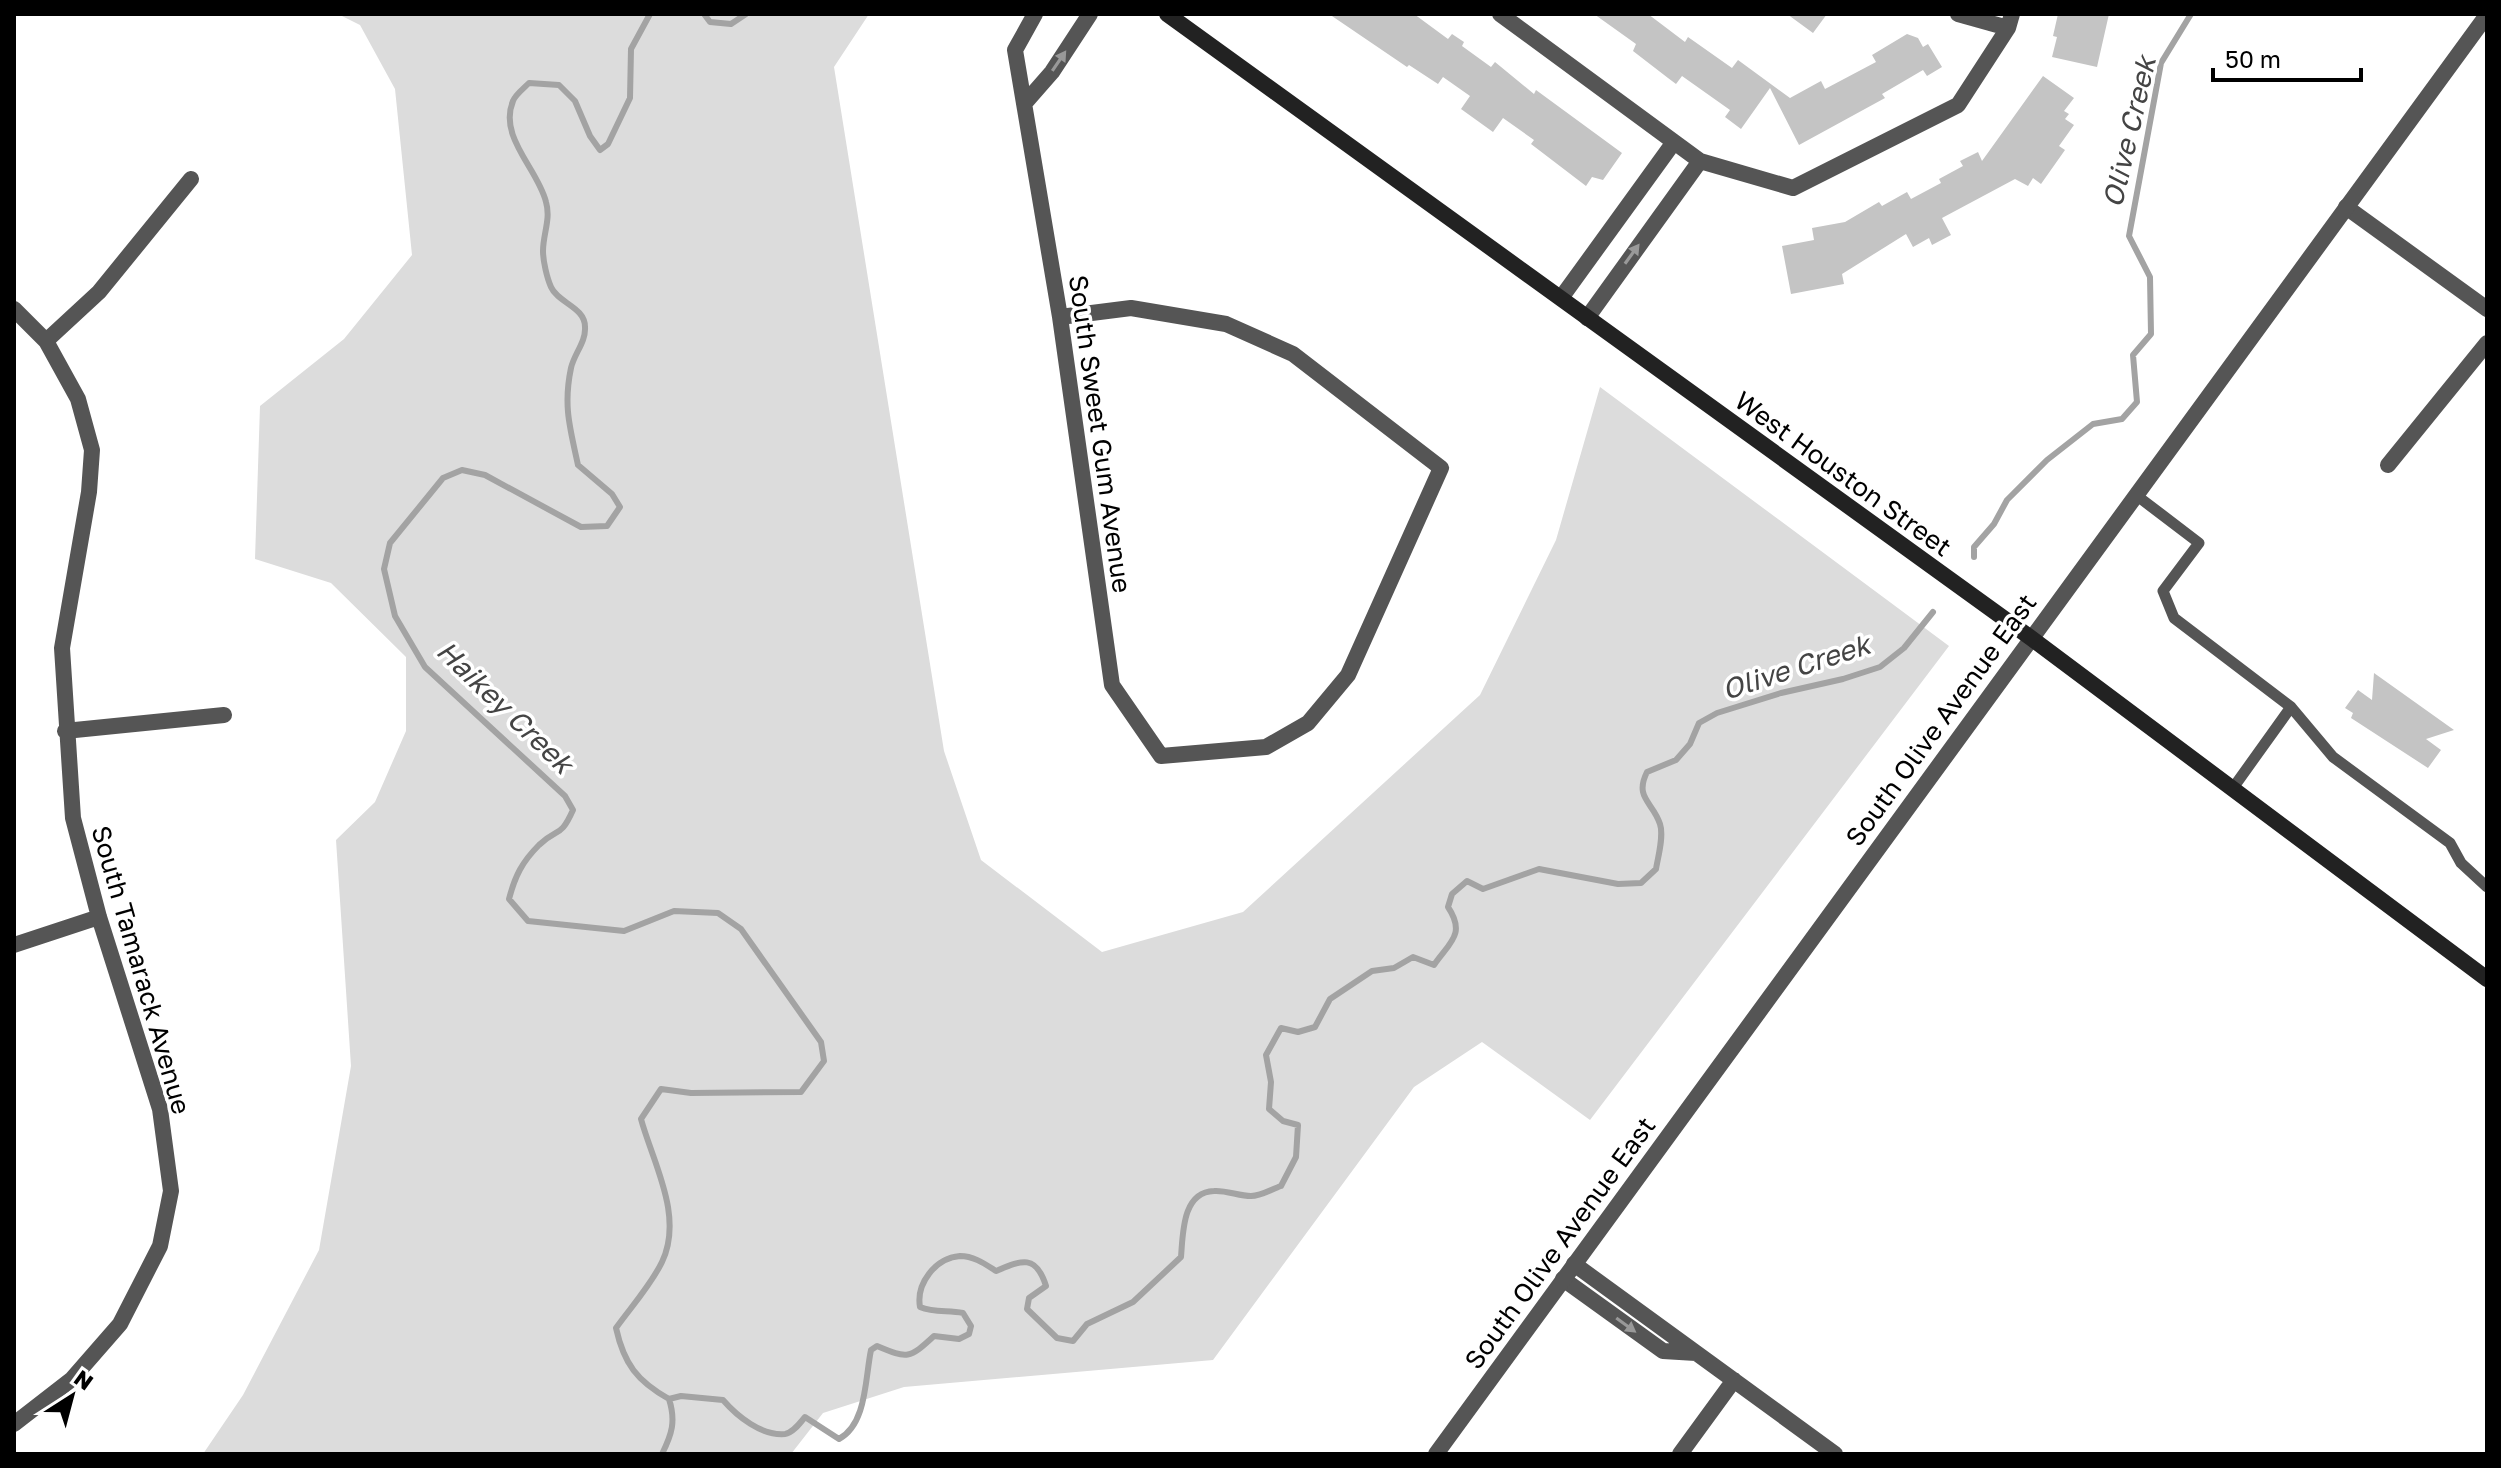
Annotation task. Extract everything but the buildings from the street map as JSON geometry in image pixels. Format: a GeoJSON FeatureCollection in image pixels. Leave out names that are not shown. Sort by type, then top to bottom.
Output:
{"type":"FeatureCollection","features":[{"type":"Feature","properties":{"kind":"main road","name":"West Houston Street"},"geometry":{"type":"LineString","coordinates":[[1167,14],[2031,638],[2485,972]]}},
{"type":"Feature","properties":{"kind":"street","name":"South Sweet Gum Avenue"},"geometry":{"type":"LineString","coordinates":[[1035,14],[1015,50],[1060,317],[1112,685],[1161,756],[1266,747],[1308,723],[1348,675],[1441,468],[1293,354],[1226,324],[1131,308],[1060,317]]}},
{"type":"Feature","properties":{"kind":"street"},"geometry":{"type":"LineString","coordinates":[[1024,104],[1052,72],[1090,14]]}},
{"type":"Feature","properties":{"kind":"street"},"geometry":{"type":"LineString","coordinates":[[1500,14],[1700,161],[1793,188],[1958,105],[2010,21],[1958,14]]}},
{"type":"Feature","properties":{"kind":"street","name":"South Olive Avenue East"},"geometry":{"type":"LineString","coordinates":[[1436,1454],[2487,15]]}},
{"type":"Feature","properties":{"kind":"street"},"geometry":{"type":"LineString","coordinates":[[1561,298],[1674,142]]}},
{"type":"Feature","properties":{"kind":"street"},"geometry":{"type":"LineString","coordinates":[[1587,318],[1700,161]]}},
{"type":"Feature","properties":{"kind":"street"},"geometry":{"type":"LineString","coordinates":[[46,341],[99,292],[191,179]]}},
{"type":"Feature","properties":{"kind":"street"},"geometry":{"type":"LineString","coordinates":[[2346,207],[2487,309]]}},
{"type":"Feature","properties":{"kind":"street","name":"South Tamarack Avenue"},"geometry":{"type":"LineString","coordinates":[[14,309],[46,341],[78,399],[92,450],[89,492],[62,648],[73,818],[99,917],[160,1109],[171,1191],[160,1246],[120,1324],[72,1379],[14,1424]]}},
{"type":"Feature","properties":{"kind":"street"},"geometry":{"type":"LineString","coordinates":[[2388,465],[2487,343]]}},
{"type":"Feature","properties":{"kind":"street"},"geometry":{"type":"LineString","coordinates":[[65,731],[224,715]]}},
{"type":"Feature","properties":{"kind":"street"},"geometry":{"type":"LineString","coordinates":[[14,945],[99,917]]}},
{"type":"Feature","properties":{"kind":"street"},"geometry":{"type":"LineString","coordinates":[[1574,1264],[1835,1454]]}},
{"type":"Feature","properties":{"kind":"street"},"geometry":{"type":"LineString","coordinates":[[1563,1279],[1663,1351],[1697,1353]]}},
{"type":"Feature","properties":{"kind":"street"},"geometry":{"type":"LineString","coordinates":[[1680,1454],[1734,1380]]}},
{"type":"Feature","properties":{"kind":"lane"},"geometry":{"type":"LineString","coordinates":[[2136,495],[2199,543],[2163,591],[2174,618],[2291,707],[2333,757],[2450,843],[2461,863],[2487,887]]}},
{"type":"Feature","properties":{"kind":"lane"},"geometry":{"type":"LineString","coordinates":[[2233,788],[2291,707]]}},
{"type":"Feature","properties":{"kind":"shaded area"},"geometry":{"type":"Polygon","coordinates":[[[338,14],[869,14],[834,67],[944,751],[981,860],[1102,952],[1243,912],[1480,695],[1556,540],[1600,387],[1949,646],[1590,1120],[1482,1042],[1414,1087],[1213,1360],[904,1387],[823,1413],[791,1454],[203,1454],[243,1395],[319,1250],[351,1066],[336,840],[375,802],[406,731],[406,657],[331,583],[255,559],[260,406],[344,339],[412,255],[395,89],[360,25],[338,14]]]}},
{"type":"Feature","properties":{"kind":"waterway","name":"Haikey Creek"},"geometry":{"type":"LineString","coordinates":[[650,14],[631,49],[630,98],[608,144],[600,150],[590,136],[575,101],[559,85],[529,83],[514,99],[510,114],[515,140],[546,202],[548,214],[543,251],[550,283],[554,292],[584,320],[584,338],[571,368],[568,394],[568,417],[578,465],[612,494],[620,507],[607,526],[581,527],[485,475],[462,470],[443,478],[390,543],[384,569],[395,616],[425,667],[565,796],[573,810],[562,829],[533,851],[517,876],[509,899],[528,921],[624,931],[674,911],[718,913],[741,929],[821,1042],[824,1061],[801,1092],[691,1093],[661,1089],[641,1119],[668,1208],[668,1244],[652,1279],[616,1328],[628,1362],[640,1378],[669,1399],[672,1427],[662,1454]]}},
{"type":"Feature","properties":{"kind":"waterway","name":"Haikey Creek"},"geometry":{"type":"LineString","coordinates":[[704,14],[710,22],[731,24],[746,14]]}},
{"type":"Feature","properties":{"kind":"waterway","name":"Olive Creek"},"geometry":{"type":"LineString","coordinates":[[1974,557],[1974,547],[1994,524],[2007,500],[2047,460],[2093,424],[2122,419],[2137,402],[2133,355],[2151,334],[2150,277],[2129,236],[2161,63],[2191,14]]}},
{"type":"Feature","properties":{"kind":"waterway","name":"Olive Creek"},"geometry":{"type":"LineString","coordinates":[[669,1399],[681,1396],[723,1400],[750,1424],[776,1434],[791,1432],[805,1417],[839,1439],[848,1432],[860,1412],[871,1350],[877,1346],[902,1355],[913,1353],[934,1336],[959,1339],[969,1334],[971,1326],[963,1313],[920,1307],[921,1290],[929,1274],[943,1262],[960,1256],[975,1259],[996,1271],[1021,1262],[1033,1264],[1046,1286],[1029,1298],[1027,1309],[1057,1338],[1073,1341],[1087,1324],[1133,1302],[1181,1257],[1186,1216],[1196,1198],[1214,1191],[1255,1196],[1281,1186],[1296,1157],[1298,1125],[1283,1121],[1269,1109],[1271,1082],[1266,1055],[1281,1028],[1298,1032],[1315,1027],[1330,999],[1372,971],[1394,968],[1413,957],[1434,965],[1456,931],[1448,907],[1452,894],[1467,881],[1483,889],[1539,869],[1618,884],[1641,883],[1656,869],[1661,834],[1660,824],[1644,794],[1647,772],[1676,760],[1690,744],[1699,723],[1717,713],[1781,693],[1880,667],[1904,648],[1933,612]]}}]}
